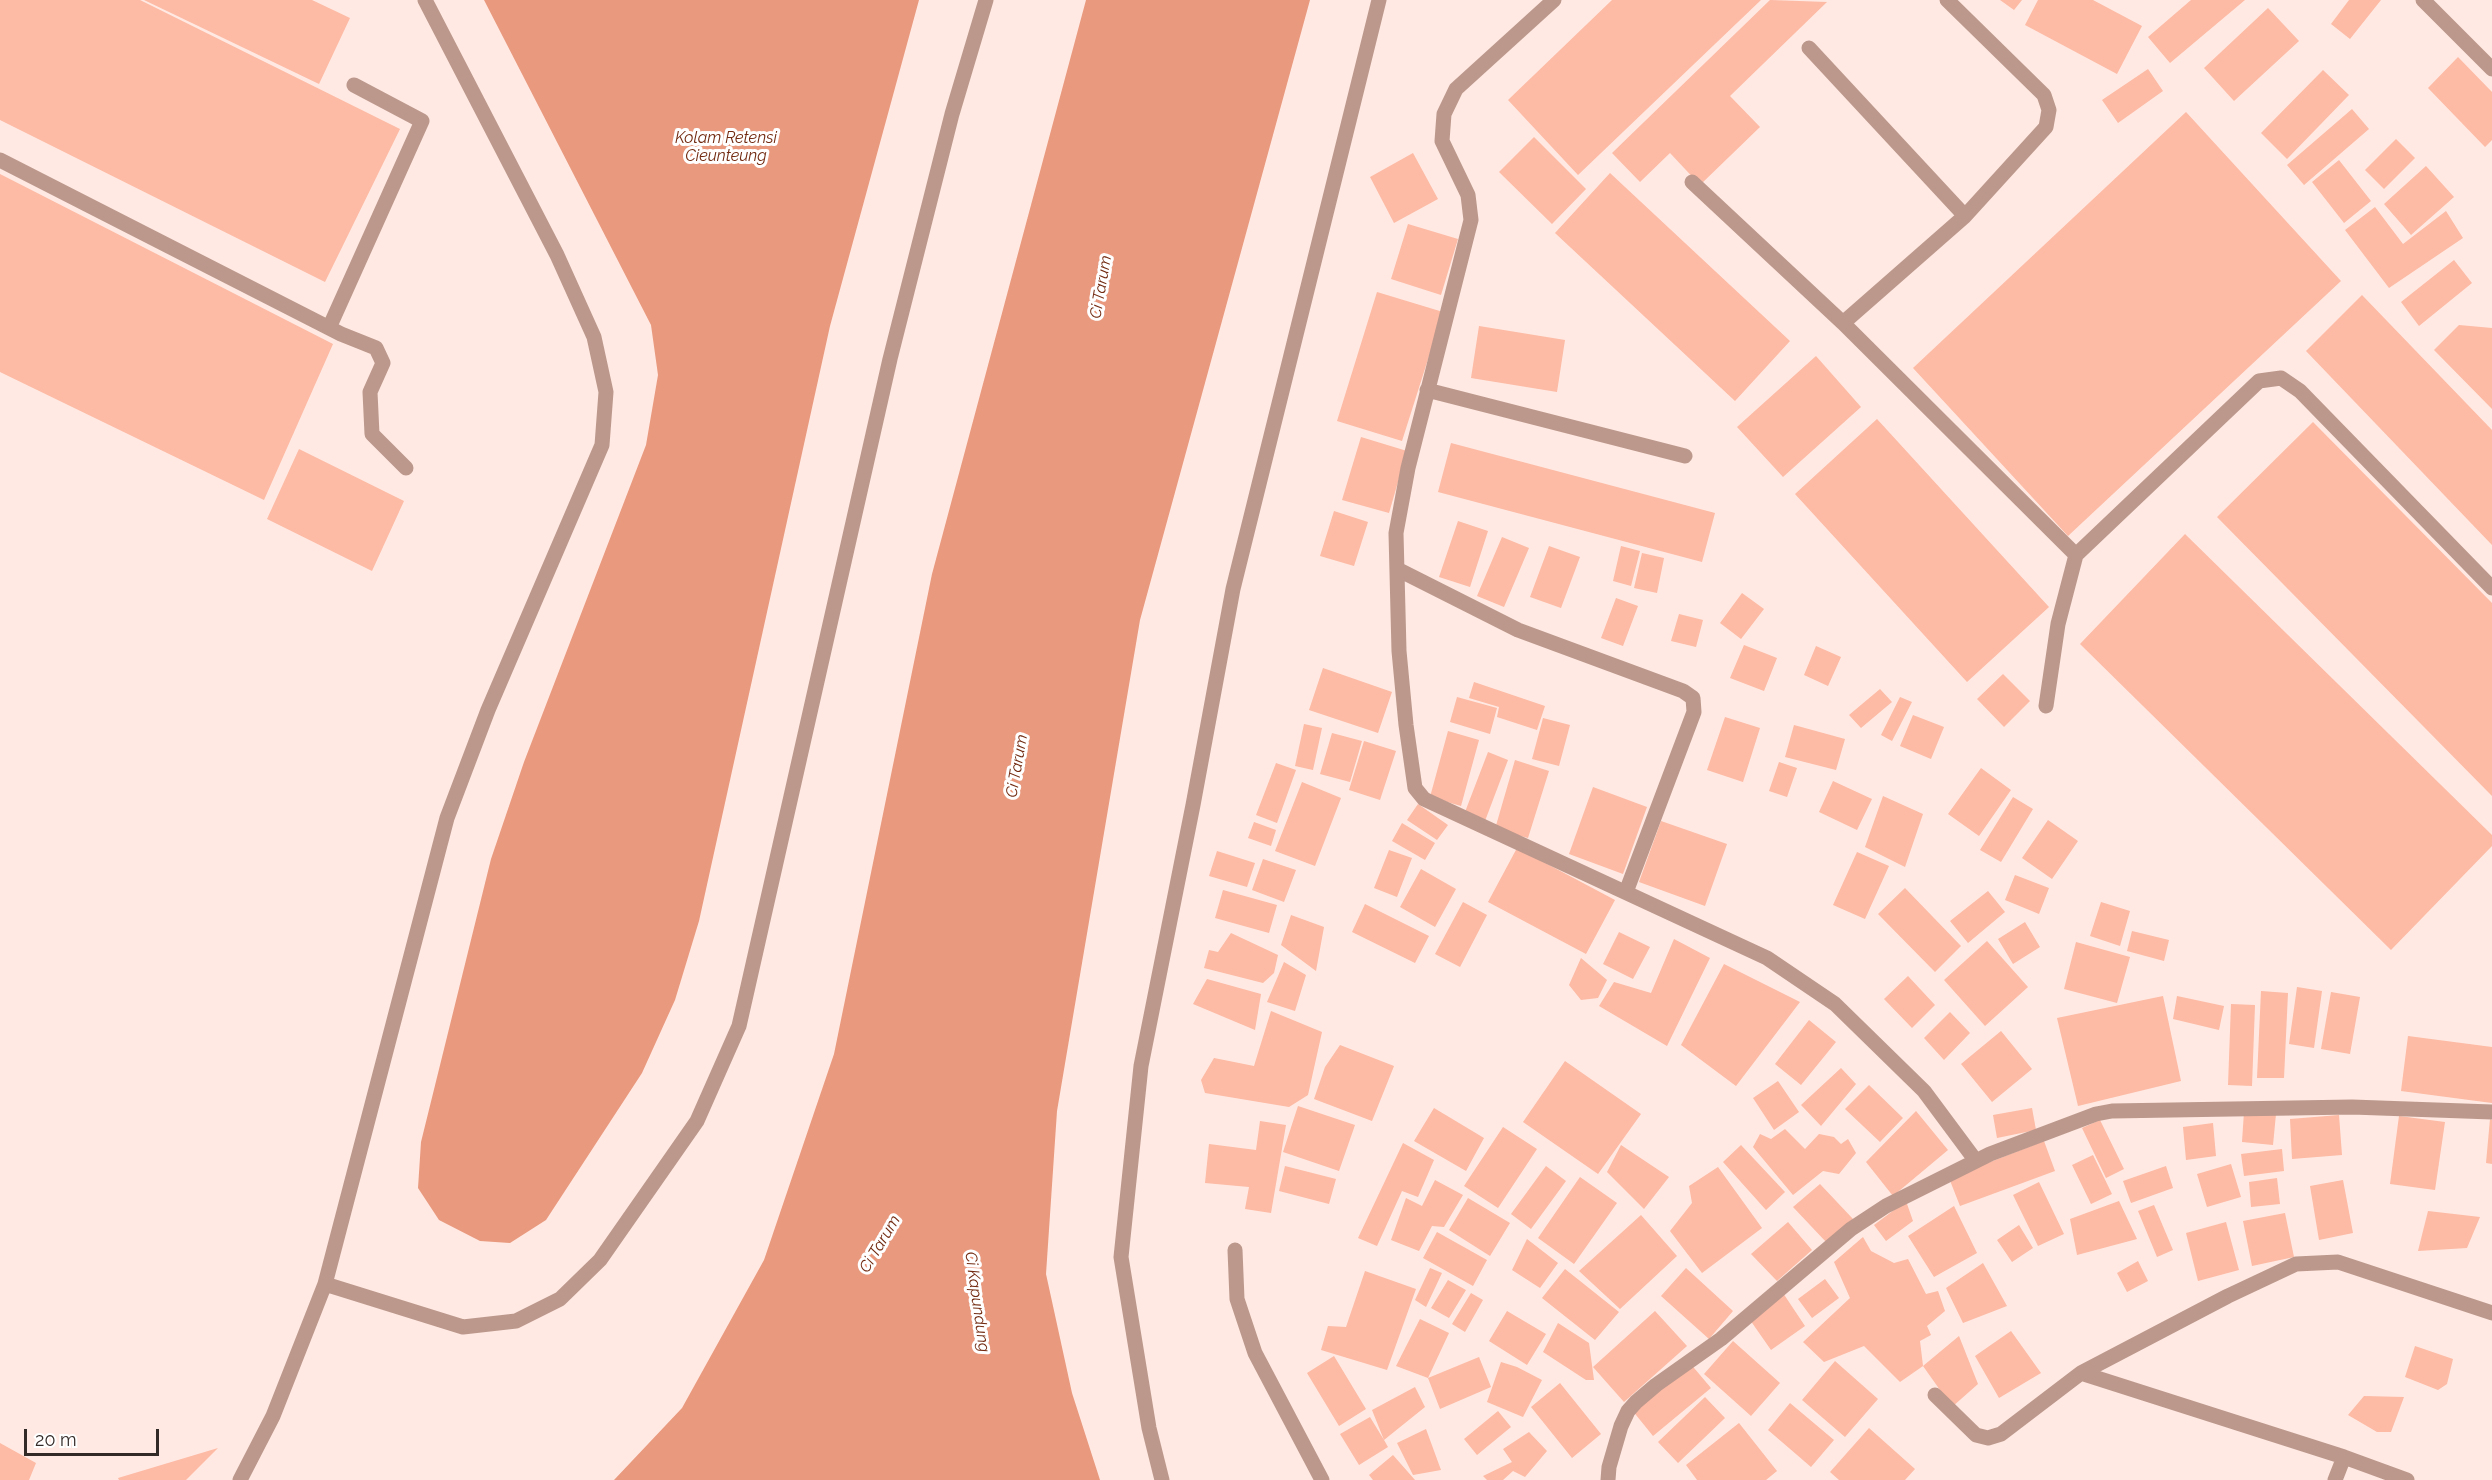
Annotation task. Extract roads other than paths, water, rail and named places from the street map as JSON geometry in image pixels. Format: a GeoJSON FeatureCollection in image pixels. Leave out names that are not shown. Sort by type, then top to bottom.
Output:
{"type":"FeatureCollection","features":[{"type":"Feature","properties":{"kind":"street"},"geometry":{"type":"LineString","coordinates":[[240,1480],[273,1416],[325,1284],[447,818],[488,710],[602,445],[606,392],[594,337],[557,255],[425,0]]}},
{"type":"Feature","properties":{"kind":"street"},"geometry":{"type":"LineString","coordinates":[[325,1284],[463,1327],[516,1321],[560,1299],[600,1260],[697,1121],[739,1026],[890,359],[952,114],[986,0]]}},
{"type":"Feature","properties":{"kind":"street"},"geometry":{"type":"LineString","coordinates":[[1162,1480],[1149,1428],[1121,1257],[1141,1066],[1233,589],[1379,0]]}},
{"type":"Feature","properties":{"kind":"street"},"geometry":{"type":"LineString","coordinates":[[1554,0],[1456,89],[1444,114],[1443,141],[1468,195],[1471,219],[1408,468],[1396,533],[1399,651],[1415,788],[1425,799],[1767,958],[1835,1004],[1924,1091],[1976,1161]]}},
{"type":"Feature","properties":{"kind":"street"},"geometry":{"type":"LineString","coordinates":[[1843,323],[1965,216],[2046,127],[2049,110],[2044,95],[1947,0]]}},
{"type":"Feature","properties":{"kind":"street"},"geometry":{"type":"LineString","coordinates":[[2423,0],[2492,69]]}},
{"type":"Feature","properties":{"kind":"street"},"geometry":{"type":"LineString","coordinates":[[1809,48],[1965,216]]}},
{"type":"Feature","properties":{"kind":"street"},"geometry":{"type":"LineString","coordinates":[[329,328],[422,121],[354,85]]}},
{"type":"Feature","properties":{"kind":"street"},"geometry":{"type":"LineString","coordinates":[[0,160],[329,328],[376,348],[383,363],[370,392],[372,435],[406,468]]}},
{"type":"Feature","properties":{"kind":"street"},"geometry":{"type":"LineString","coordinates":[[1692,182],[1843,323],[2076,555]]}},
{"type":"Feature","properties":{"kind":"street"},"geometry":{"type":"LineString","coordinates":[[2046,706],[2058,624],[2076,555],[2259,381],[2281,378],[2300,391],[2492,588]]}},
{"type":"Feature","properties":{"kind":"street"},"geometry":{"type":"LineString","coordinates":[[1428,390],[1685,456]]}},
{"type":"Feature","properties":{"kind":"street"},"geometry":{"type":"LineString","coordinates":[[1397,569],[1518,630],[1689,693],[1693,698],[1694,712],[1626,892]]}},
{"type":"Feature","properties":{"kind":"street"},"geometry":{"type":"LineString","coordinates":[[1608,1480],[1609,1467],[1624,1419],[1636,1402],[1656,1384],[1721,1339],[1851,1229],[1886,1206],[1976,1161],[2096,1114],[2112,1111],[2352,1107],[2492,1112]]}},
{"type":"Feature","properties":{"kind":"street"},"geometry":{"type":"LineString","coordinates":[[1235,1250],[1237,1299],[1255,1353],[1322,1480]]}},
{"type":"Feature","properties":{"kind":"street"},"geometry":{"type":"LineString","coordinates":[[1935,1395],[1976,1435],[1988,1438],[2001,1434],[2081,1373],[2228,1296],[2296,1264],[2338,1262],[2492,1312]]}},
{"type":"Feature","properties":{"kind":"street"},"geometry":{"type":"LineString","coordinates":[[2081,1373],[2344,1457],[2407,1480]]}},
{"type":"Feature","properties":{"kind":"street"},"geometry":{"type":"LineString","coordinates":[[2335,1480],[2344,1457]]}},
{"type":"Feature","properties":{"kind":"water","name":"Kolam Retensi Cieunteung"},"geometry":{"type":"Polygon","coordinates":[[[484,0],[919,0],[830,326],[699,921],[675,1000],[642,1073],[546,1220],[510,1243],[480,1241],[439,1220],[418,1188],[421,1142],[491,859],[524,762],[646,445],[658,375],[651,325],[484,0]]]}},
{"type":"Feature","properties":{"kind":"water"},"geometry":{"type":"Polygon","coordinates":[[[1086,0],[1310,0],[1140,620],[1057,1111],[1046,1274],[1072,1393],[1100,1480],[614,1480],[682,1408],[764,1260],[834,1054],[932,574],[1086,0]]]}},
{"type":"Feature","properties":{"kind":"water label","name":"Ci Tarum"},"geometry":{"type":"Point","coordinates":[1101,287]}},
{"type":"Feature","properties":{"kind":"water label","name":"Ci Tarum"},"geometry":{"type":"Point","coordinates":[1017,766]}},
{"type":"Feature","properties":{"kind":"water label","name":"Ci Tarum"},"geometry":{"type":"Point","coordinates":[880,1244]}},
{"type":"Feature","properties":{"kind":"water label","name":"Ci Kapundung"},"geometry":{"type":"Point","coordinates":[977,1302]}}]}
